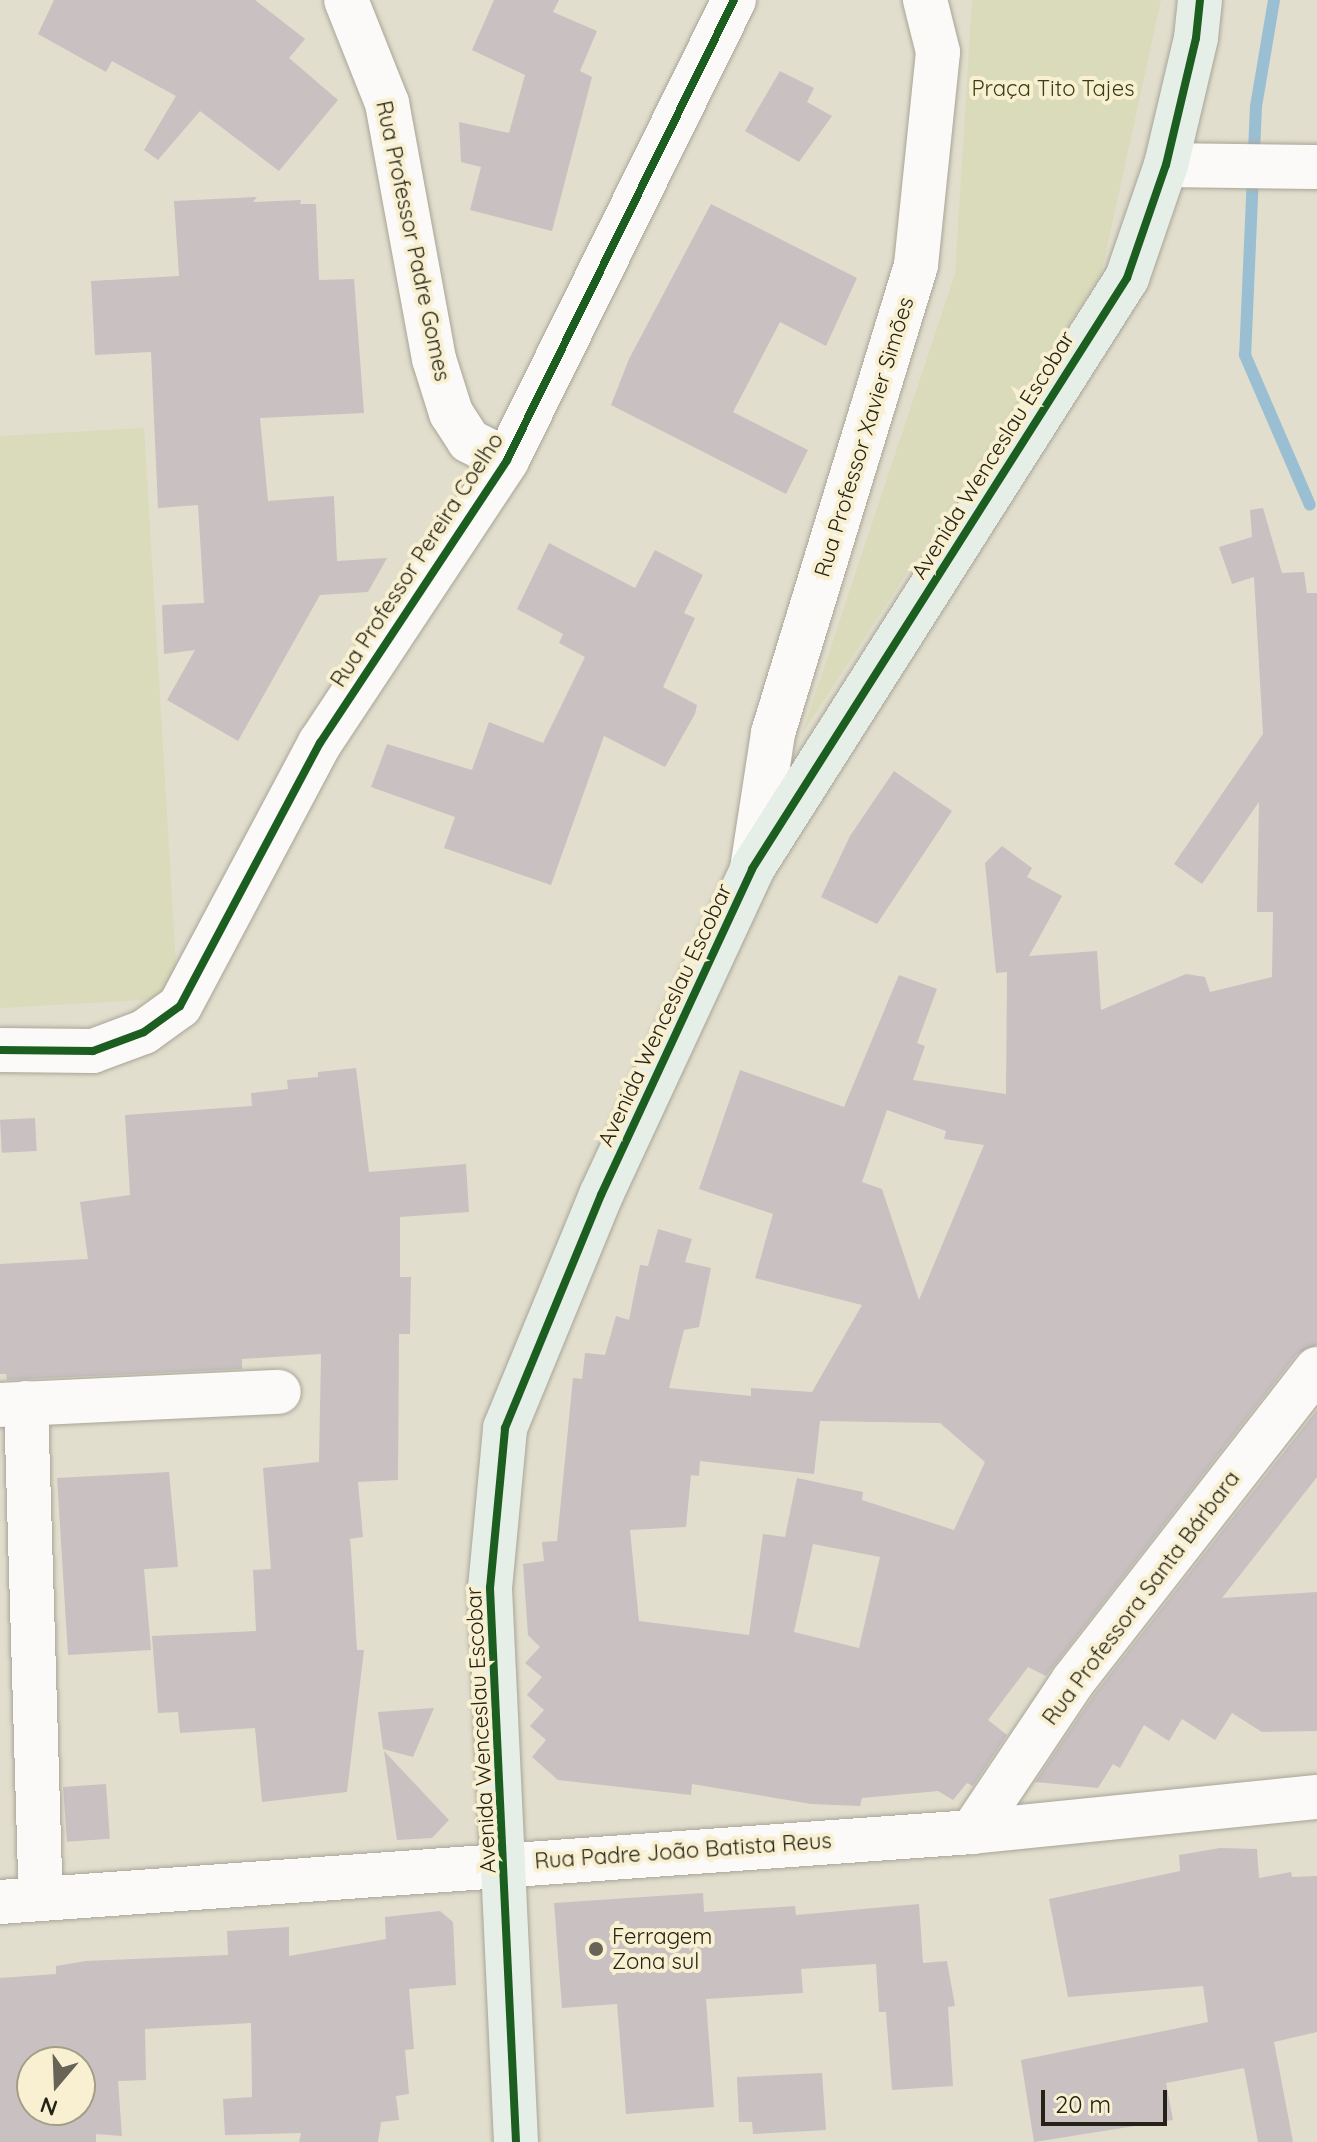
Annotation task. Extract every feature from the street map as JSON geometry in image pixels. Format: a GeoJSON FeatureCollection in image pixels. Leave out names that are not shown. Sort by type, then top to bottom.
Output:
{"type":"FeatureCollection","features":[{"type":"Feature","properties":{"kind":"main road","name":"Avenida Wenceslau Escobar"},"geometry":{"type":"LineString","coordinates":[[516,2142],[490,1588],[505,1428],[601,1195],[752,869],[1127,278],[1180,165],[1200,0]]}},
{"type":"Feature","properties":{"kind":"street","name":"Rua Professor Padre Gomes"},"geometry":{"type":"LineString","coordinates":[[346,0],[387,103],[434,359],[451,413],[469,441],[507,460]]}},
{"type":"Feature","properties":{"kind":"street","name":"Rua Professor Pereira Coelho"},"geometry":{"type":"LineString","coordinates":[[0,1050],[93,1051],[144,1032],[180,1006],[320,743],[507,460],[734,0]]}},
{"type":"Feature","properties":{"kind":"street","name":"Rua Professor Xavier Simões"},"geometry":{"type":"LineString","coordinates":[[752,869],[773,733],[916,265],[938,52],[925,0]]}},
{"type":"Feature","properties":{"kind":"street"},"geometry":{"type":"LineString","coordinates":[[1180,165],[1314,168]]}},
{"type":"Feature","properties":{"kind":"street","name":"Rua Professora Santa Bárbara"},"geometry":{"type":"LineString","coordinates":[[972,1832],[1073,1681],[1317,1369]]}},
{"type":"Feature","properties":{"kind":"street"},"geometry":{"type":"LineString","coordinates":[[20,1900],[13,1404],[279,1392]]}},
{"type":"Feature","properties":{"kind":"street","name":"Rua Padre João Batista Reus"},"geometry":{"type":"LineString","coordinates":[[20,1900],[505,1862],[972,1832],[1317,1797]]}},
{"type":"Feature","properties":{"kind":"green space","name":"Praça Tito Tajes"},"geometry":{"type":"Polygon","coordinates":[[[972,0],[1161,0],[1101,275],[802,734],[955,274],[972,0]]]}},
{"type":"Feature","properties":{"kind":"green space"},"geometry":{"type":"Polygon","coordinates":[[[144,428],[178,998],[0,1008],[0,436],[144,428]]]}},
{"type":"Feature","properties":{"kind":"building"},"geometry":{"type":"Polygon","coordinates":[[[54,0],[255,0],[305,39],[289,58],[338,100],[279,171],[200,111],[158,160],[144,150],[176,96],[112,61],[106,72],[38,34],[54,0]]]}},
{"type":"Feature","properties":{"kind":"building"},"geometry":{"type":"Polygon","coordinates":[[[494,0],[559,0],[553,12],[597,31],[580,71],[592,77],[552,231],[470,210],[481,167],[461,162],[459,122],[509,133],[525,75],[472,50],[494,0]]]}},
{"type":"Feature","properties":{"kind":"building"},"geometry":{"type":"Polygon","coordinates":[[[780,71],[814,88],[807,102],[832,116],[799,162],[745,131],[780,71]]]}},
{"type":"Feature","properties":{"kind":"building"},"geometry":{"type":"Polygon","coordinates":[[[257,197],[253,202],[301,200],[300,204],[316,204],[319,280],[354,279],[364,413],[260,418],[268,501],[334,496],[337,561],[387,558],[368,592],[320,595],[238,741],[167,700],[195,650],[164,654],[162,605],[204,603],[198,505],[158,508],[151,352],[95,355],[91,281],[179,276],[174,201],[257,197]]]}},
{"type":"Feature","properties":{"kind":"building"},"geometry":{"type":"Polygon","coordinates":[[[711,204],[857,278],[826,346],[780,322],[733,412],[808,450],[786,494],[611,405],[629,359],[711,204]]]}},
{"type":"Feature","properties":{"kind":"building"},"geometry":{"type":"Polygon","coordinates":[[[1263,508],[1282,573],[1304,572],[1307,593],[1317,593],[1317,1345],[1297,1354],[1046,1676],[1028,1667],[988,1720],[1007,1735],[973,1786],[967,1783],[953,1800],[938,1791],[862,1798],[860,1806],[811,1804],[692,1784],[691,1795],[558,1780],[532,1757],[546,1740],[530,1726],[544,1710],[527,1695],[542,1677],[525,1663],[540,1647],[528,1635],[523,1564],[544,1561],[542,1542],[557,1541],[573,1378],[582,1379],[585,1353],[605,1355],[616,1316],[629,1320],[640,1265],[648,1266],[658,1229],[692,1239],[685,1262],[711,1268],[699,1327],[684,1330],[669,1388],[751,1396],[751,1388],[812,1392],[862,1305],[755,1278],[773,1214],[699,1189],[740,1070],[844,1107],[899,975],[937,989],[917,1043],[925,1046],[913,1080],[1006,1094],[1007,972],[996,973],[985,863],[1002,846],[1032,868],[1027,877],[1062,896],[1029,956],[1097,951],[1101,1010],[1186,974],[1205,977],[1210,992],[1272,977],[1273,912],[1257,912],[1259,802],[1202,884],[1174,864],[1263,734],[1254,577],[1232,584],[1219,547],[1252,537],[1250,510],[1263,508]],[[887,1110],[862,1182],[882,1189],[919,1300],[984,1145],[944,1139],[946,1131],[887,1110]],[[820,1421],[814,1474],[700,1461],[699,1476],[691,1475],[686,1527],[630,1530],[639,1621],[749,1635],[763,1534],[785,1537],[797,1478],[863,1492],[862,1500],[954,1530],[985,1462],[940,1423],[820,1421]],[[813,1544],[794,1632],[859,1648],[880,1557],[813,1544]]]}},
{"type":"Feature","properties":{"kind":"building"},"geometry":{"type":"Polygon","coordinates":[[[549,543],[635,588],[655,550],[703,575],[684,613],[695,618],[663,687],[697,705],[695,714],[665,767],[604,736],[551,885],[444,848],[455,817],[371,787],[387,744],[472,770],[489,722],[543,743],[585,657],[559,643],[563,634],[517,609],[549,543]]]}},
{"type":"Feature","properties":{"kind":"building"},"geometry":{"type":"Polygon","coordinates":[[[894,771],[952,811],[877,924],[821,897],[850,836],[894,771]]]}},
{"type":"Feature","properties":{"kind":"building"},"geometry":{"type":"Polygon","coordinates":[[[356,1068],[369,1172],[466,1164],[469,1212],[400,1217],[400,1277],[411,1277],[410,1334],[399,1334],[398,1480],[358,1482],[363,1537],[350,1539],[357,1650],[364,1650],[347,1792],[262,1802],[255,1728],[180,1733],[178,1712],[158,1713],[152,1636],[256,1631],[253,1570],[271,1569],[263,1468],[319,1462],[321,1354],[242,1359],[242,1369],[7,1380],[6,1374],[0,1374],[0,1264],[88,1259],[80,1202],[130,1195],[125,1115],[252,1106],[251,1093],[288,1089],[287,1080],[318,1077],[318,1072],[356,1068]]]}},
{"type":"Feature","properties":{"kind":"building"},"geometry":{"type":"Polygon","coordinates":[[[35,1118],[37,1151],[2,1153],[0,1120],[35,1118]]]}},
{"type":"Feature","properties":{"kind":"building"},"geometry":{"type":"Polygon","coordinates":[[[1317,1410],[1317,1477],[1222,1598],[1317,1592],[1317,1731],[1262,1732],[1232,1713],[1215,1740],[1182,1719],[1169,1741],[1144,1725],[1120,1768],[1113,1764],[1098,1788],[1035,1782],[1093,1696],[1317,1410]]]}},
{"type":"Feature","properties":{"kind":"building"},"geometry":{"type":"Polygon","coordinates":[[[169,1472],[178,1567],[144,1569],[151,1650],[68,1655],[57,1478],[169,1472]]]}},
{"type":"Feature","properties":{"kind":"building"},"geometry":{"type":"Polygon","coordinates":[[[434,1708],[413,1757],[383,1749],[378,1712],[434,1708]]]}},
{"type":"Feature","properties":{"kind":"building"},"geometry":{"type":"Polygon","coordinates":[[[384,1751],[449,1820],[432,1838],[397,1840],[384,1751]]]}},
{"type":"Feature","properties":{"kind":"building"},"geometry":{"type":"Polygon","coordinates":[[[106,1784],[110,1839],[67,1842],[63,1787],[106,1784]]]}},
{"type":"Feature","properties":{"kind":"building"},"geometry":{"type":"Polygon","coordinates":[[[1220,1848],[1257,1849],[1259,1878],[1291,1872],[1292,1877],[1317,1876],[1317,2032],[1274,2042],[1293,2142],[1258,2142],[1244,2068],[1166,2083],[1173,2120],[1034,2142],[1021,2060],[1208,2022],[1203,1986],[1068,1997],[1049,1899],[1180,1871],[1179,1855],[1220,1848]]]}},
{"type":"Feature","properties":{"kind":"building"},"geometry":{"type":"Polygon","coordinates":[[[703,1893],[704,1912],[795,1906],[796,1915],[919,1904],[923,1963],[947,1961],[955,2006],[948,2007],[953,2086],[892,2090],[886,2012],[879,2012],[876,1964],[801,1969],[803,1993],[706,1999],[714,2107],[626,2114],[617,2004],[562,2008],[554,1903],[703,1893]]]}},
{"type":"Feature","properties":{"kind":"building"},"geometry":{"type":"Polygon","coordinates":[[[440,1911],[453,1922],[456,1985],[409,1989],[414,2049],[405,2050],[409,2094],[396,2096],[399,2120],[381,2122],[378,2142],[299,2142],[301,2133],[225,2135],[223,2099],[252,2097],[251,2023],[145,2029],[146,2080],[118,2081],[122,2136],[96,2134],[96,2142],[0,2142],[0,1978],[56,1974],[56,1966],[86,1961],[228,1955],[227,1931],[289,1927],[289,1956],[386,1939],[385,1917],[440,1911]]]}},
{"type":"Feature","properties":{"kind":"building"},"geometry":{"type":"Polygon","coordinates":[[[822,2073],[826,2130],[753,2134],[752,2122],[739,2122],[737,2077],[822,2073]]]}},
{"type":"Feature","properties":{"kind":"waterway"},"geometry":{"type":"LineString","coordinates":[[1274,0],[1256,106],[1245,355],[1310,505]]}},
{"type":"Feature","properties":{"kind":"cycle path"},"geometry":{"type":"LineString","coordinates":[[0,1050],[93,1051],[144,1032],[180,1006],[320,743],[507,460],[734,0]]}},
{"type":"Feature","properties":{"kind":"cycle path"},"geometry":{"type":"LineString","coordinates":[[516,2142],[490,1588],[505,1428],[601,1195],[752,869],[1127,278],[1166,165],[1196,38],[1200,0]]}},
{"type":"Feature","properties":{"kind":"place","name":"Ferragem Zona sul"},"geometry":{"type":"Point","coordinates":[596,1949]}}]}
